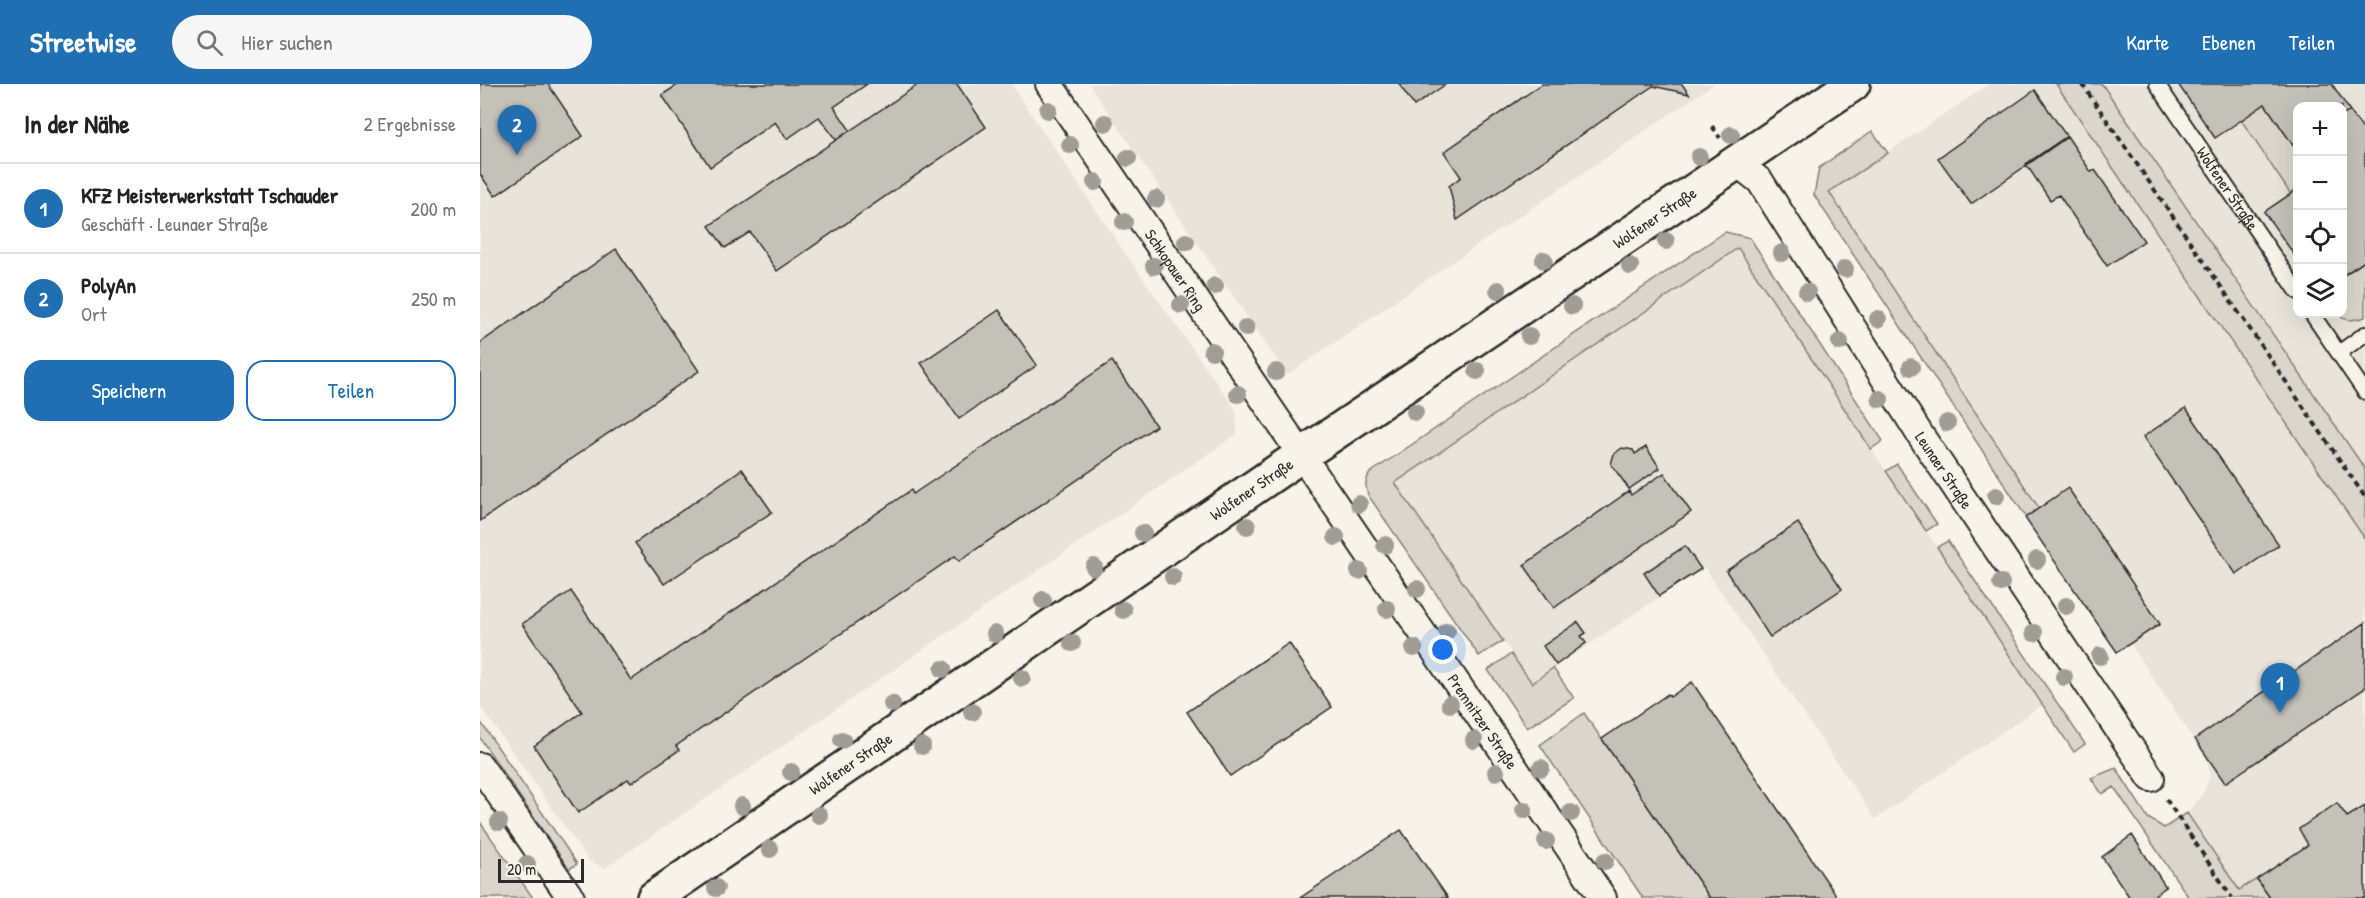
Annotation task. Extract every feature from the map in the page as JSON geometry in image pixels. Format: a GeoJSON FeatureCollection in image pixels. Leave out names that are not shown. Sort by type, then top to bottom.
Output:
{"type":"FeatureCollection","features":[{"type":"Feature","properties":{"kind":"street","name":"Schkopauer Ring"},"geometry":{"type":"LineString","coordinates":[[1049,84],[1301,456]]}},
{"type":"Feature","properties":{"kind":"street","name":"Wolfener Straße"},"geometry":{"type":"LineString","coordinates":[[654,898],[1301,456],[1853,84]]}},
{"type":"Feature","properties":{"kind":"street","name":"Leunaer Straße"},"geometry":{"type":"LineString","coordinates":[[1737,163],[1760,181],[1919,433],[2151,778]]}},
{"type":"Feature","properties":{"kind":"street","name":"Premnitzer Straße"},"geometry":{"type":"LineString","coordinates":[[1301,456],[1603,898]]}},
{"type":"Feature","properties":{"kind":"street"},"geometry":{"type":"LineString","coordinates":[[480,766],[571,898]]}},
{"type":"Feature","properties":{"kind":"lane","name":"Wolfener Straße"},"geometry":{"type":"LineString","coordinates":[[2157,84],[2293,285]]}},
{"type":"Feature","properties":{"kind":"lane"},"geometry":{"type":"LineString","coordinates":[[2315,318],[2365,392]]}},
{"type":"Feature","properties":{"kind":"lane"},"geometry":{"type":"LineString","coordinates":[[2338,353],[2365,334]]}},
{"type":"Feature","properties":{"kind":"path"},"geometry":{"type":"LineString","coordinates":[[2082,84],[2365,497]]}},
{"type":"Feature","properties":{"kind":"path"},"geometry":{"type":"LineString","coordinates":[[2151,778],[2232,898]]}},
{"type":"Feature","properties":{"kind":"shaded area"},"geometry":{"type":"Polygon","coordinates":[[[480,84],[1011,84],[1125,253],[1236,410],[1237,434],[605,868],[589,861],[480,706],[480,84]]]}},
{"type":"Feature","properties":{"kind":"shaded area"},"geometry":{"type":"Polygon","coordinates":[[[1089,84],[1714,84],[1287,375],[1089,84]]]}},
{"type":"Feature","properties":{"kind":"shaded area"},"geometry":{"type":"Polygon","coordinates":[[[1989,84],[2056,84],[2365,539],[2365,898],[2270,898],[2257,879],[2239,890],[2187,813],[2204,792],[2210,775],[2206,758],[2130,644],[2117,652],[2025,518],[2039,508],[1829,192],[1989,84]]]}},
{"type":"Feature","properties":{"kind":"shaded area"},"geometry":{"type":"Polygon","coordinates":[[[2056,84],[2102,84],[2365,469],[2365,539],[2056,84]]]}},
{"type":"Feature","properties":{"kind":"shaded area"},"geometry":{"type":"Polygon","coordinates":[[[2102,84],[2365,84],[2365,470],[2102,84]]]}},
{"type":"Feature","properties":{"kind":"shaded area"},"geometry":{"type":"Polygon","coordinates":[[[2265,104],[2293,145],[2293,191],[2290,193],[2241,120],[2265,104]]]}},
{"type":"Feature","properties":{"kind":"shaded area"},"geometry":{"type":"Polygon","coordinates":[[[1872,131],[1888,153],[1829,192],[2039,508],[2026,517],[1814,195],[1819,168],[1872,131]]]}},
{"type":"Feature","properties":{"kind":"shaded area"},"geometry":{"type":"Polygon","coordinates":[[[1725,232],[1750,238],[1883,441],[1871,449],[1738,248],[1395,483],[1503,641],[1479,656],[1368,495],[1366,484],[1370,473],[1725,232]]]}},
{"type":"Feature","properties":{"kind":"shaded area"},"geometry":{"type":"Polygon","coordinates":[[[1738,248],[2042,705],[1875,819],[1704,567],[1532,683],[1395,483],[1738,248]]]}},
{"type":"Feature","properties":{"kind":"shaded area"},"geometry":{"type":"Polygon","coordinates":[[[2365,261],[2365,317],[2353,320],[2342,318],[2347,318],[2347,273],[2365,261]]]}},
{"type":"Feature","properties":{"kind":"shaded area"},"geometry":{"type":"Polygon","coordinates":[[[1897,464],[1937,524],[1926,531],[1886,471],[1897,464]]]}},
{"type":"Feature","properties":{"kind":"shaded area"},"geometry":{"type":"Polygon","coordinates":[[[1948,541],[2085,744],[2074,752],[1937,547],[1948,541]]]}},
{"type":"Feature","properties":{"kind":"shaded area"},"geometry":{"type":"Polygon","coordinates":[[[1511,654],[1532,683],[1553,668],[1574,698],[1527,728],[1488,670],[1511,654]]]}},
{"type":"Feature","properties":{"kind":"shaded area"},"geometry":{"type":"Polygon","coordinates":[[[1584,713],[1710,898],[1643,898],[1540,745],[1584,713]]]}},
{"type":"Feature","properties":{"kind":"shaded area"},"geometry":{"type":"Polygon","coordinates":[[[480,721],[577,864],[569,869],[480,738],[480,721]]]}},
{"type":"Feature","properties":{"kind":"shaded area"},"geometry":{"type":"Polygon","coordinates":[[[2116,768],[2148,818],[2164,828],[2187,813],[2239,890],[2257,879],[2270,898],[2189,898],[2114,787],[2102,794],[2091,778],[2116,768]]]}},
{"type":"Feature","properties":{"kind":"shaded area"},"geometry":{"type":"Polygon","coordinates":[[[480,822],[533,898],[480,898],[480,822]]]}},
{"type":"Feature","properties":{"kind":"building"},"geometry":{"type":"Polygon","coordinates":[[[480,84],[548,84],[583,136],[495,196],[480,174],[480,84]]]}},
{"type":"Feature","properties":{"kind":"building"},"geometry":{"type":"Polygon","coordinates":[[[679,84],[867,84],[834,107],[850,130],[836,140],[819,117],[787,139],[775,122],[710,167],[662,95],[679,84]]]}},
{"type":"Feature","properties":{"kind":"building"},"geometry":{"type":"Polygon","coordinates":[[[919,84],[957,84],[986,127],[777,271],[750,232],[725,248],[709,226],[919,84]]]}},
{"type":"Feature","properties":{"kind":"building"},"geometry":{"type":"Polygon","coordinates":[[[1399,84],[1446,84],[1414,106],[1399,84]]]}},
{"type":"Feature","properties":{"kind":"building"},"geometry":{"type":"Polygon","coordinates":[[[1542,84],[1682,84],[1689,94],[1653,86],[1457,220],[1449,186],[1461,177],[1444,152],[1542,84]]]}},
{"type":"Feature","properties":{"kind":"building"},"geometry":{"type":"Polygon","coordinates":[[[2178,84],[2332,84],[2344,102],[2293,102],[2293,145],[2265,104],[2215,138],[2178,84]]]}},
{"type":"Feature","properties":{"kind":"building"},"geometry":{"type":"Polygon","coordinates":[[[2035,90],[2067,137],[1971,204],[1938,158],[2035,90]]]}},
{"type":"Feature","properties":{"kind":"building"},"geometry":{"type":"Polygon","coordinates":[[[2350,111],[2365,132],[2365,261],[2347,273],[2347,156],[2347,113],[2350,111]]]}},
{"type":"Feature","properties":{"kind":"building"},"geometry":{"type":"Polygon","coordinates":[[[2067,136],[2091,172],[2095,170],[2144,241],[2107,266],[2059,195],[2050,200],[2026,164],[2067,136]]]}},
{"type":"Feature","properties":{"kind":"building"},"geometry":{"type":"Polygon","coordinates":[[[2293,192],[2293,253],[2264,212],[2293,192]]]}},
{"type":"Feature","properties":{"kind":"building"},"geometry":{"type":"Polygon","coordinates":[[[616,249],[699,371],[480,521],[480,343],[616,249]]]}},
{"type":"Feature","properties":{"kind":"building"},"geometry":{"type":"Polygon","coordinates":[[[999,310],[1037,365],[959,419],[921,363],[999,310]]]}},
{"type":"Feature","properties":{"kind":"building"},"geometry":{"type":"Polygon","coordinates":[[[1112,361],[1156,426],[959,561],[955,556],[676,746],[679,750],[631,783],[628,779],[578,813],[534,746],[582,712],[522,624],[571,591],[631,680],[911,490],[913,494],[1112,361]]]}},
{"type":"Feature","properties":{"kind":"building"},"geometry":{"type":"Polygon","coordinates":[[[2186,408],[2279,545],[2236,574],[2143,437],[2186,408]]]}},
{"type":"Feature","properties":{"kind":"building"},"geometry":{"type":"Polygon","coordinates":[[[1646,447],[1660,468],[1629,489],[1611,464],[1614,454],[1622,448],[1633,450],[1635,454],[1646,447]]]}},
{"type":"Feature","properties":{"kind":"building"},"geometry":{"type":"Polygon","coordinates":[[[742,469],[772,512],[664,584],[635,543],[742,469]]]}},
{"type":"Feature","properties":{"kind":"building"},"geometry":{"type":"Polygon","coordinates":[[[1664,473],[1691,512],[1554,608],[1524,565],[1629,491],[1631,495],[1664,473]]]}},
{"type":"Feature","properties":{"kind":"building"},"geometry":{"type":"Polygon","coordinates":[[[2068,488],[2160,624],[2117,652],[2025,518],[2068,488]]]}},
{"type":"Feature","properties":{"kind":"building"},"geometry":{"type":"Polygon","coordinates":[[[1798,523],[1842,589],[1770,637],[1726,571],[1798,523]]]}},
{"type":"Feature","properties":{"kind":"building"},"geometry":{"type":"Polygon","coordinates":[[[1685,546],[1701,569],[1659,596],[1644,573],[1685,546]]]}},
{"type":"Feature","properties":{"kind":"building"},"geometry":{"type":"Polygon","coordinates":[[[1578,622],[1586,633],[1581,636],[1586,643],[1556,665],[1543,646],[1578,622]]]}},
{"type":"Feature","properties":{"kind":"building"},"geometry":{"type":"Polygon","coordinates":[[[2365,623],[2365,688],[2225,783],[2195,739],[2365,623]]]}},
{"type":"Feature","properties":{"kind":"building"},"geometry":{"type":"Polygon","coordinates":[[[1289,643],[1332,707],[1230,776],[1187,712],[1289,643]]]}},
{"type":"Feature","properties":{"kind":"building"},"geometry":{"type":"Polygon","coordinates":[[[1692,682],[1838,898],[1710,898],[1602,739],[1668,694],[1670,697],[1692,682]]]}},
{"type":"Feature","properties":{"kind":"building"},"geometry":{"type":"Polygon","coordinates":[[[2337,803],[2347,817],[2365,806],[2365,898],[2270,898],[2257,879],[2308,845],[2299,829],[2337,803]]]}},
{"type":"Feature","properties":{"kind":"building"},"geometry":{"type":"Polygon","coordinates":[[[1401,830],[1448,898],[1300,898],[1401,830]]]}},
{"type":"Feature","properties":{"kind":"building"},"geometry":{"type":"Polygon","coordinates":[[[2132,835],[2166,887],[2150,898],[2130,898],[2102,857],[2132,835]]]}},
{"type":"Feature","properties":{"kind":"place","name":"PolyAn"},"geometry":{"type":"Point","coordinates":[517,155]}},
{"type":"Feature","properties":{"kind":"place","name":"KFZ Meisterwerkstatt Tschauder"},"geometry":{"type":"Point","coordinates":[2280,713]}}]}
